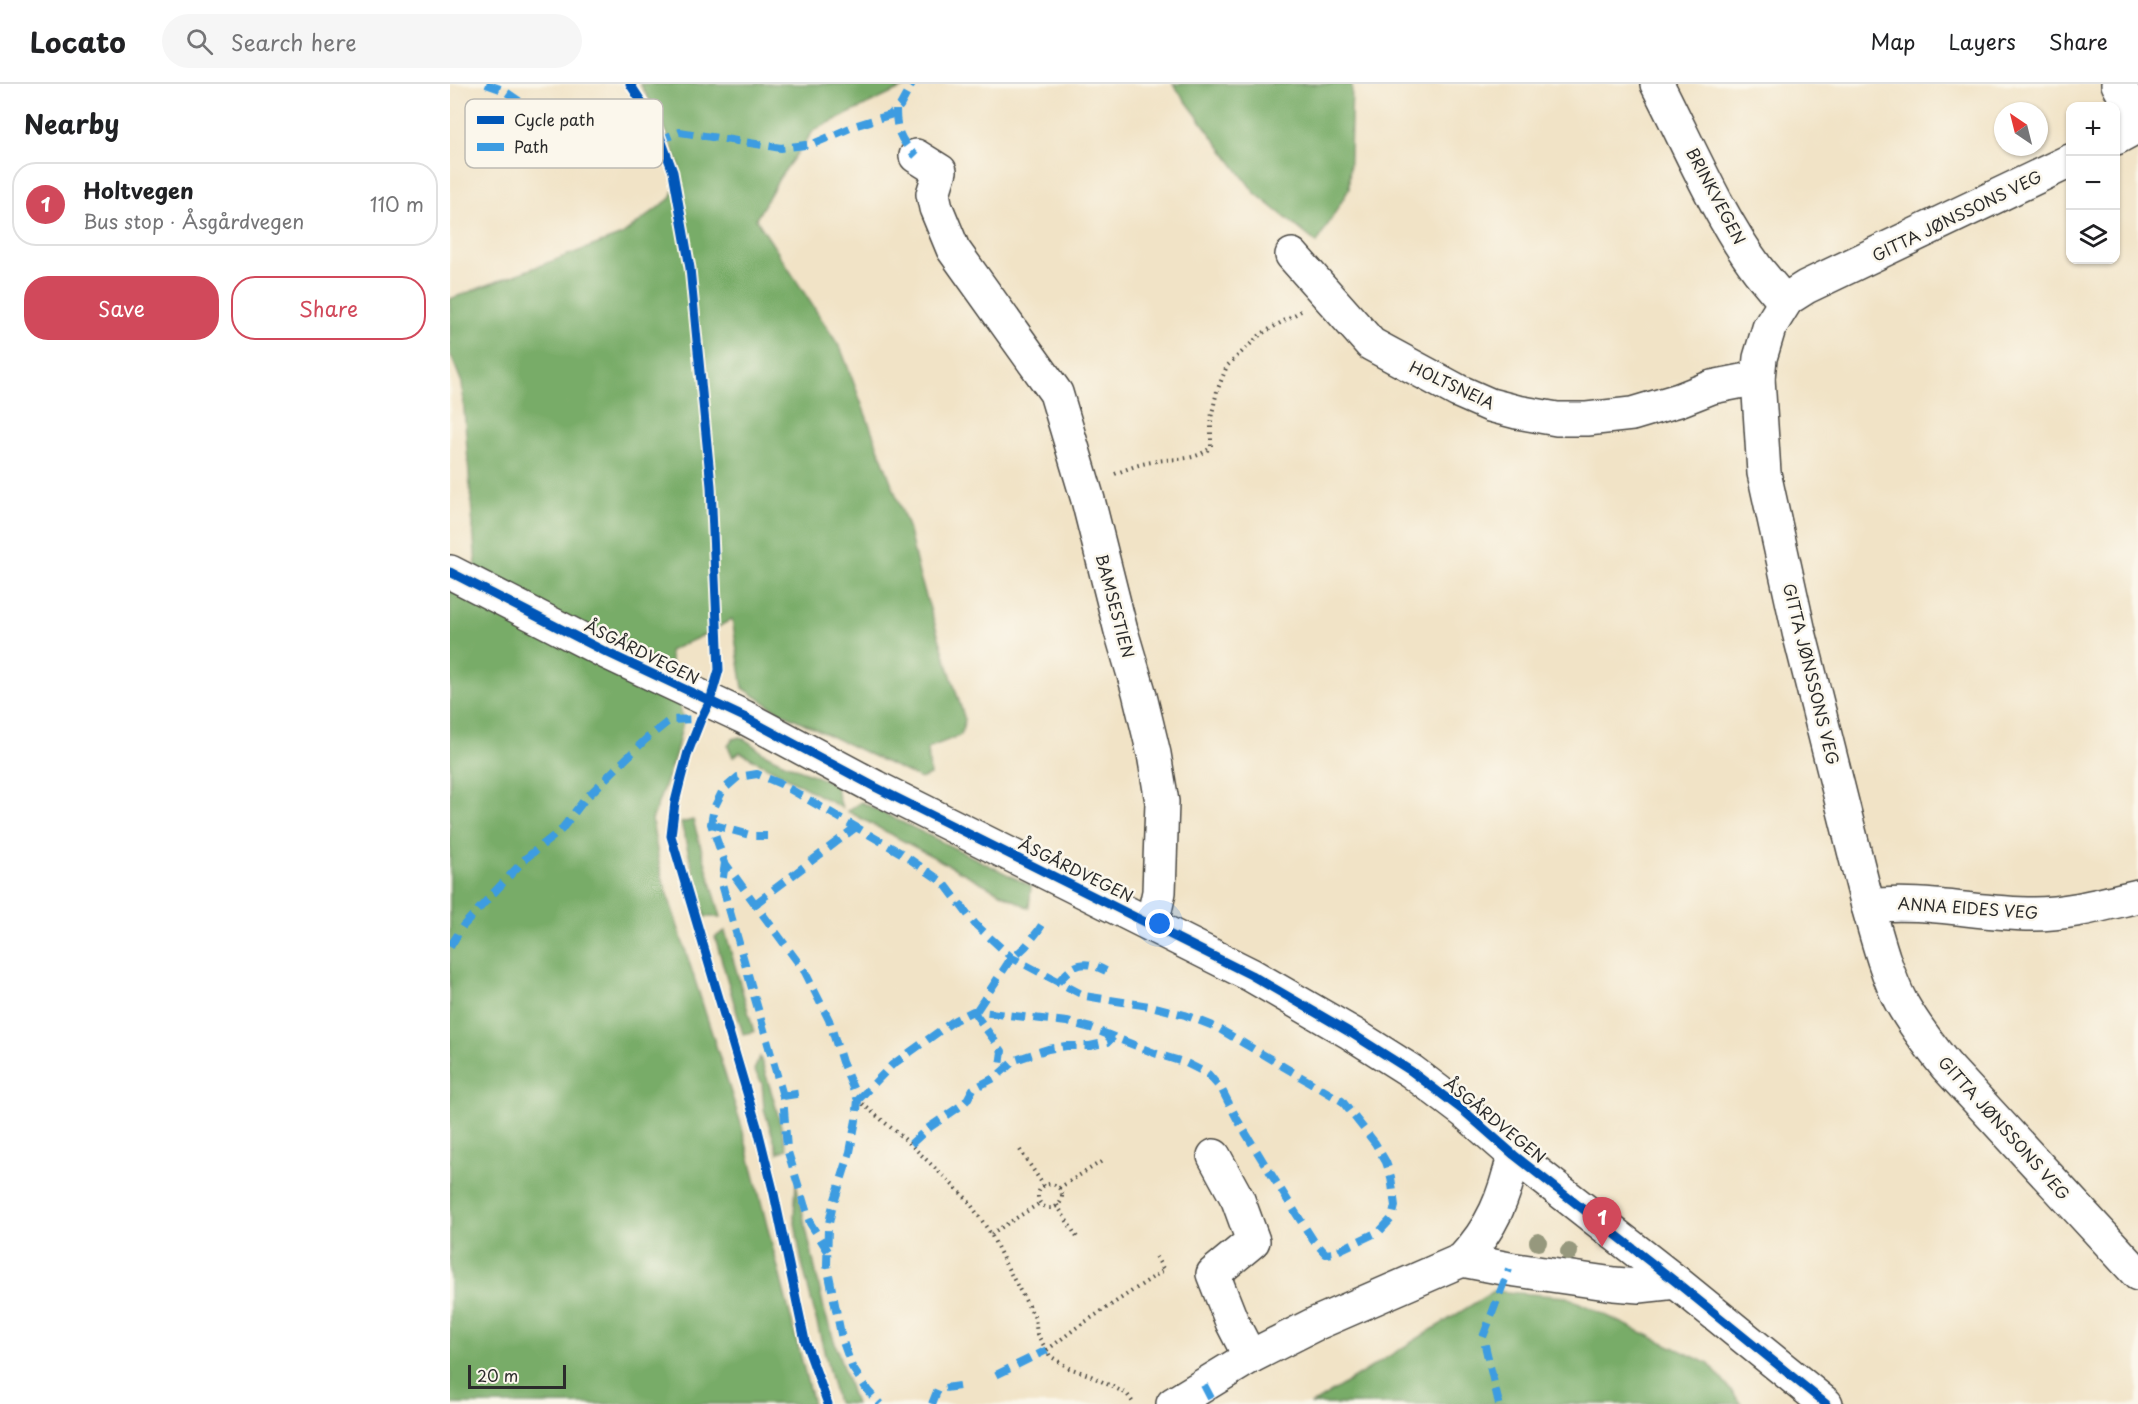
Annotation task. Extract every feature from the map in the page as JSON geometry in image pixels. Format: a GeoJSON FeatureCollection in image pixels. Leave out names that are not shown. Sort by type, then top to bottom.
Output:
{"type":"FeatureCollection","features":[{"type":"Feature","properties":{"kind":"street","name":"BRINKVEGEN"},"geometry":{"type":"LineString","coordinates":[[1657,84],[1741,245],[1785,302]]}},
{"type":"Feature","properties":{"kind":"street"},"geometry":{"type":"LineString","coordinates":[[2118,84],[2138,120]]}},
{"type":"Feature","properties":{"kind":"street"},"geometry":{"type":"LineString","coordinates":[[2120,135],[2138,126]]}},
{"type":"Feature","properties":{"kind":"street","name":"BAMSESTIEN"},"geometry":{"type":"LineString","coordinates":[[916,156],[940,171],[933,194],[936,208],[953,249],[1056,393],[1084,487],[1154,754],[1162,802],[1159,892],[1152,925]]}},
{"type":"Feature","properties":{"kind":"street","name":"GITTA JØNSSONS VEG"},"geometry":{"type":"LineString","coordinates":[[2066,163],[1806,287],[1787,299],[1769,328],[1760,358],[1758,378],[1764,473],[1799,632],[1868,906],[1875,933],[1900,1000],[1920,1033],[1946,1066],[2138,1274]]}},
{"type":"Feature","properties":{"kind":"street","name":"HOLTSNEIA"},"geometry":{"type":"LineString","coordinates":[[1292,255],[1371,344],[1458,391],[1490,405],[1516,412],[1557,419],[1587,419],[1632,414],[1712,387],[1758,378]]}},
{"type":"Feature","properties":{"kind":"street","name":"ÅSGÅRDVEGEN"},"geometry":{"type":"LineString","coordinates":[[450,572],[608,653],[744,717],[875,787],[1251,975],[1351,1033],[1411,1071],[1465,1112],[1514,1155],[1826,1404]]}},
{"type":"Feature","properties":{"kind":"street","name":"ANNA EIDES VEG"},"geometry":{"type":"LineString","coordinates":[[1868,906],[1892,903],[2035,914],[2065,911],[2138,896]]}},
{"type":"Feature","properties":{"kind":"street"},"geometry":{"type":"LineString","coordinates":[[1173,1404],[1250,1357],[1315,1324],[1462,1260],[1490,1225],[1508,1181],[1514,1155]]}},
{"type":"Feature","properties":{"kind":"street"},"geometry":{"type":"LineString","coordinates":[[1214,1156],[1238,1200],[1253,1241],[1213,1275],[1232,1322],[1250,1357]]}},
{"type":"Feature","properties":{"kind":"street"},"geometry":{"type":"LineString","coordinates":[[1462,1260],[1614,1284],[1639,1286],[1676,1282]]}},
{"type":"Feature","properties":{"kind":"path"},"geometry":{"type":"LineString","coordinates":[[1084,487],[1129,468],[1152,462],[1200,456],[1211,447],[1211,418],[1217,391],[1227,366],[1261,334],[1327,296]]}},
{"type":"Feature","properties":{"kind":"path"},"geometry":{"type":"LineString","coordinates":[[858,1100],[908,1142],[968,1199],[991,1234],[1035,1318],[1037,1334],[1050,1356],[1069,1368],[1127,1394],[1134,1404]]}},
{"type":"Feature","properties":{"kind":"path"},"geometry":{"type":"LineString","coordinates":[[1020,1150],[1044,1186]]}},
{"type":"Feature","properties":{"kind":"path"},"geometry":{"type":"LineString","coordinates":[[1059,1188],[1104,1160]]}},
{"type":"Feature","properties":{"kind":"path"},"geometry":{"type":"LineString","coordinates":[[1040,1203],[1039,1190],[1044,1186],[1049,1184],[1059,1188]]}},
{"type":"Feature","properties":{"kind":"path"},"geometry":{"type":"LineString","coordinates":[[1040,1203],[1051,1207],[1057,1205],[1061,1197],[1059,1188]]}},
{"type":"Feature","properties":{"kind":"path"},"geometry":{"type":"LineString","coordinates":[[991,1234],[1040,1203]]}},
{"type":"Feature","properties":{"kind":"path"},"geometry":{"type":"LineString","coordinates":[[1057,1205],[1078,1239]]}},
{"type":"Feature","properties":{"kind":"path"},"geometry":{"type":"LineString","coordinates":[[1047,1350],[1093,1316],[1164,1270],[1156,1257]]}},
{"type":"Feature","properties":{"kind":"green space"},"geometry":{"type":"Polygon","coordinates":[[[640,84],[911,84],[814,130],[780,177],[756,219],[841,349],[908,527],[919,574],[965,720],[961,735],[928,748],[930,775],[921,779],[778,711],[743,688],[732,619],[669,651],[683,722],[676,753],[652,820],[661,874],[741,1124],[813,1404],[450,1404],[450,589],[463,596],[476,566],[462,383],[450,353],[450,299],[622,235],[672,197],[680,167],[663,124],[663,99],[649,99],[640,84]]]}},
{"type":"Feature","properties":{"kind":"green space"},"geometry":{"type":"Polygon","coordinates":[[[1173,84],[1352,84],[1349,189],[1317,243],[1255,193],[1173,84]]]}},
{"type":"Feature","properties":{"kind":"green space"},"geometry":{"type":"Polygon","coordinates":[[[740,737],[772,757],[835,784],[842,808],[740,752],[733,757],[728,746],[733,739],[740,737]]]}},
{"type":"Feature","properties":{"kind":"green space"},"geometry":{"type":"Polygon","coordinates":[[[861,802],[1031,886],[1029,908],[847,811],[861,802]]]}},
{"type":"Feature","properties":{"kind":"green space"},"geometry":{"type":"Polygon","coordinates":[[[693,820],[721,917],[705,917],[681,823],[693,820]]]}},
{"type":"Feature","properties":{"kind":"green space"},"geometry":{"type":"Polygon","coordinates":[[[725,931],[754,1032],[743,1034],[715,937],[725,931]]]}},
{"type":"Feature","properties":{"kind":"green space"},"geometry":{"type":"Polygon","coordinates":[[[760,1057],[787,1149],[778,1153],[764,1109],[762,1083],[754,1070],[760,1057]]]}},
{"type":"Feature","properties":{"kind":"green space"},"geometry":{"type":"Polygon","coordinates":[[[796,1183],[825,1313],[855,1404],[837,1403],[801,1259],[794,1217],[796,1183]]]}},
{"type":"Feature","properties":{"kind":"green space"},"geometry":{"type":"Polygon","coordinates":[[[1494,1291],[1567,1297],[1709,1364],[1742,1404],[1312,1404],[1494,1291]]]}},
{"type":"Feature","properties":{"kind":"marked path"},"geometry":{"type":"LineString","coordinates":[[486,84],[503,90],[516,99]]}},
{"type":"Feature","properties":{"kind":"marked path"},"geometry":{"type":"LineString","coordinates":[[663,139],[680,132],[781,148],[813,144],[857,125],[890,115],[900,106],[912,84]]}},
{"type":"Feature","properties":{"kind":"marked path"},"geometry":{"type":"LineString","coordinates":[[896,110],[900,135],[916,156]]}},
{"type":"Feature","properties":{"kind":"marked path"},"geometry":{"type":"LineString","coordinates":[[450,947],[463,926],[525,859],[561,830],[585,799],[646,739],[670,720],[701,719]]}},
{"type":"Feature","properties":{"kind":"marked path"},"geometry":{"type":"LineString","coordinates":[[858,1100],[892,1065],[955,1020],[973,1011],[1067,1022],[1091,1028],[1186,1063],[1208,1074],[1222,1090],[1237,1119],[1313,1240],[1326,1254],[1333,1253],[1380,1231],[1392,1218],[1395,1206],[1391,1177],[1386,1162],[1375,1143],[1342,1101],[1216,1027],[1155,1007],[1085,996],[1012,958],[975,924],[944,883],[901,853],[781,784],[757,774],[738,777],[723,790],[714,808],[711,824],[725,863],[805,972],[829,1020],[842,1062],[858,1100],[850,1152],[828,1228],[827,1265],[842,1339],[852,1367],[880,1404]]}},
{"type":"Feature","properties":{"kind":"marked path"},"geometry":{"type":"LineString","coordinates":[[711,824],[753,836],[767,836]]}},
{"type":"Feature","properties":{"kind":"marked path"},"geometry":{"type":"LineString","coordinates":[[755,904],[856,827]]}},
{"type":"Feature","properties":{"kind":"marked path"},"geometry":{"type":"LineString","coordinates":[[725,863],[722,884],[783,1096],[787,1149],[810,1223],[828,1251]]}},
{"type":"Feature","properties":{"kind":"marked path"},"geometry":{"type":"LineString","coordinates":[[977,1010],[1008,963],[1026,946],[1045,920]]}},
{"type":"Feature","properties":{"kind":"marked path"},"geometry":{"type":"LineString","coordinates":[[1058,982],[1080,965],[1091,965],[1106,971]]}},
{"type":"Feature","properties":{"kind":"marked path"},"geometry":{"type":"LineString","coordinates":[[973,1011],[1002,1051],[1000,1066],[1003,1069]]}},
{"type":"Feature","properties":{"kind":"marked path"},"geometry":{"type":"LineString","coordinates":[[911,1144],[927,1129],[962,1105],[973,1089],[996,1077],[1015,1060],[1048,1049],[1090,1046],[1108,1042],[1113,1037]]}},
{"type":"Feature","properties":{"kind":"marked path"},"geometry":{"type":"LineString","coordinates":[[783,1096],[803,1093]]}},
{"type":"Feature","properties":{"kind":"marked path"},"geometry":{"type":"LineString","coordinates":[[1499,1404],[1483,1337],[1509,1269]]}},
{"type":"Feature","properties":{"kind":"marked path"},"geometry":{"type":"LineString","coordinates":[[996,1375],[1047,1350]]}},
{"type":"Feature","properties":{"kind":"marked path"},"geometry":{"type":"LineString","coordinates":[[1204,1385],[1214,1404]]}},
{"type":"Feature","properties":{"kind":"marked path"},"geometry":{"type":"LineString","coordinates":[[932,1404],[938,1389],[959,1386]]}},
{"type":"Feature","properties":{"kind":"cycle path"},"geometry":{"type":"LineString","coordinates":[[630,84],[640,99]]}},
{"type":"Feature","properties":{"kind":"cycle path"},"geometry":{"type":"LineString","coordinates":[[663,145],[673,172],[690,268],[711,486],[719,670],[710,701],[688,752],[675,802],[671,836],[758,1130],[805,1341],[828,1404]]}},
{"type":"Feature","properties":{"kind":"cycle path"},"geometry":{"type":"LineString","coordinates":[[450,572],[608,653],[744,717],[875,787],[1251,975],[1351,1033],[1411,1071],[1465,1112],[1514,1155],[1826,1404]]}},
{"type":"Feature","properties":{"kind":"place","name":"Holtvegen"},"geometry":{"type":"Point","coordinates":[1602,1247]}}]}
